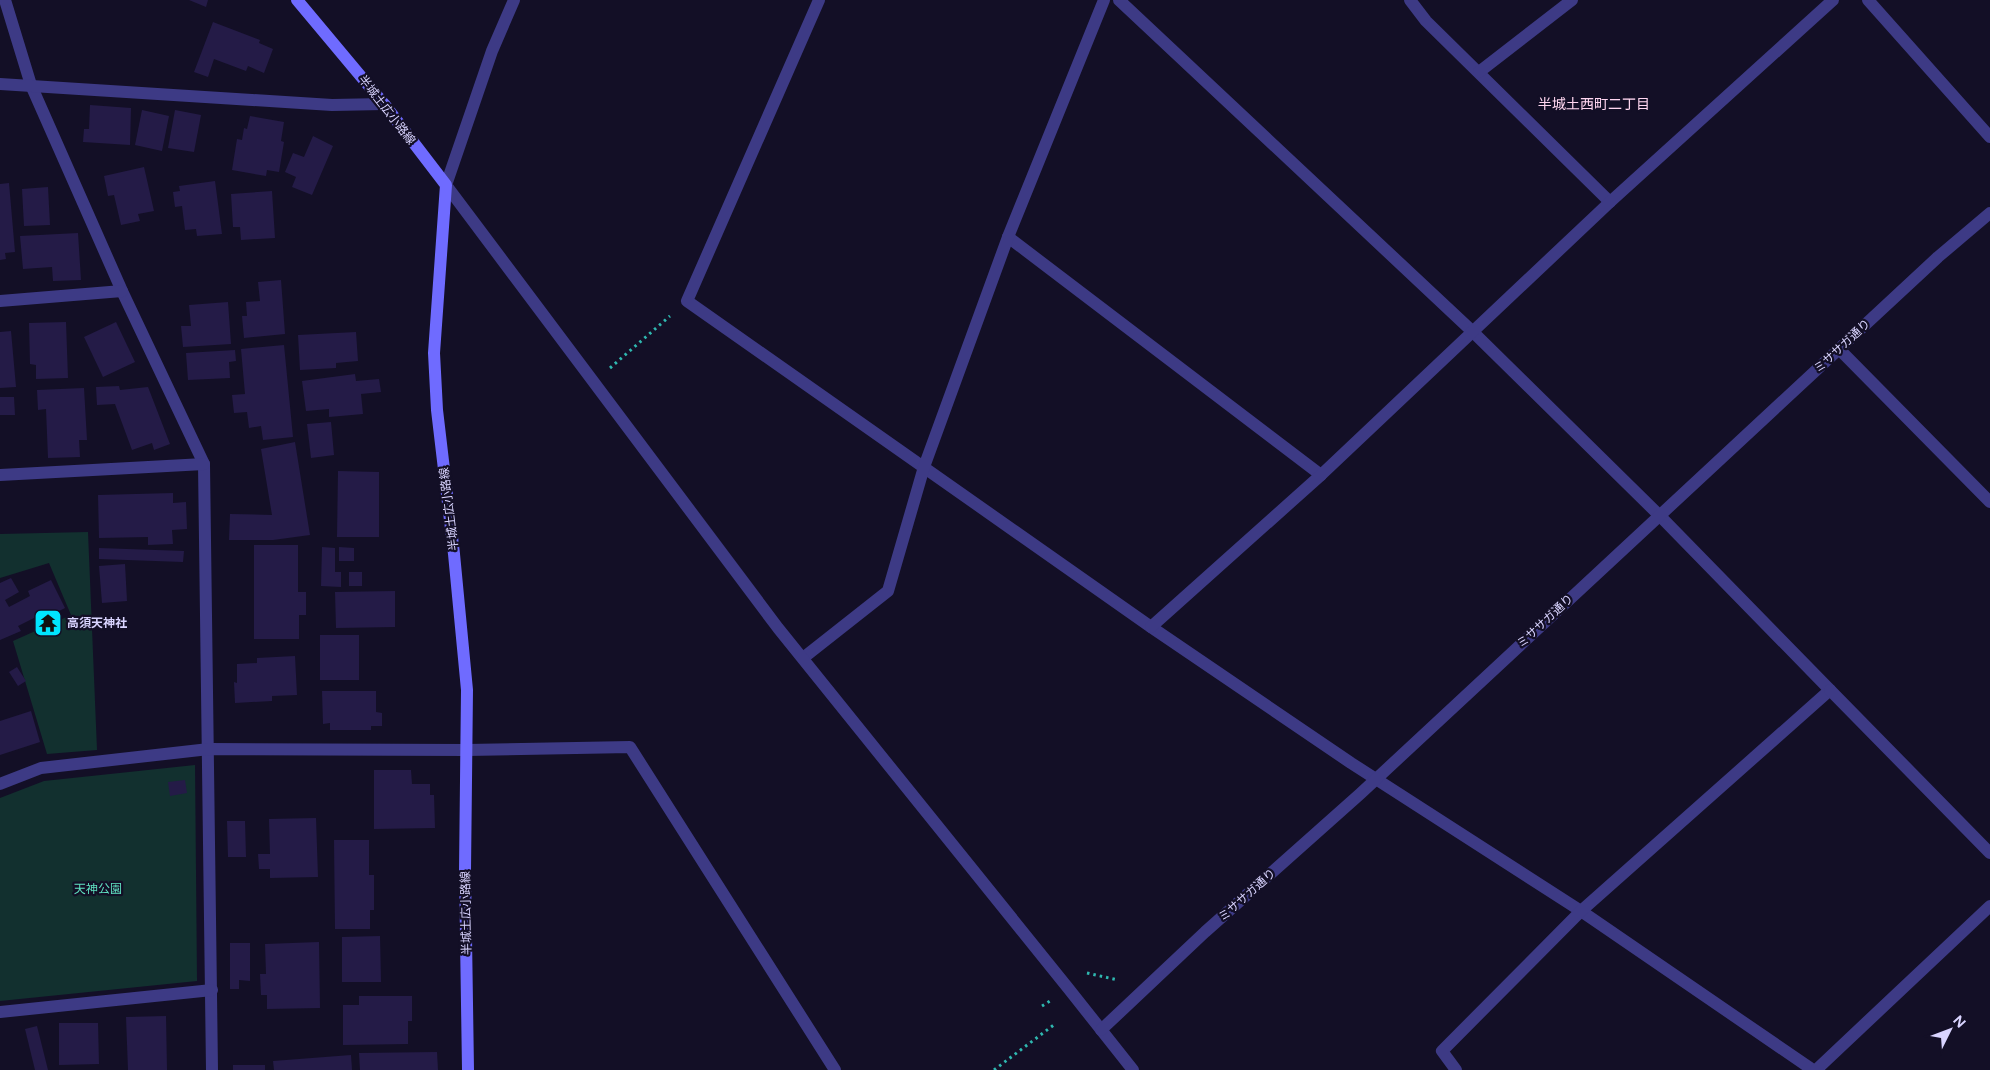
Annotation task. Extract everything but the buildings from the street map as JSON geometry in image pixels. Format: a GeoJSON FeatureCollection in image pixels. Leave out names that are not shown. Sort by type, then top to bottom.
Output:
{"type":"FeatureCollection","features":[{"type":"Feature","properties":{"kind":"main road","name":"半城土広小路線"},"geometry":{"type":"LineString","coordinates":[[297,0],[384,104],[446,185],[434,353],[437,410],[454,554],[467,690],[465,871],[468,1070]]}},
{"type":"Feature","properties":{"kind":"street"},"geometry":{"type":"LineString","coordinates":[[5,0],[31,85],[122,291],[204,464],[212,1070]]}},
{"type":"Feature","properties":{"kind":"street"},"geometry":{"type":"LineString","coordinates":[[514,0],[492,52],[446,185],[778,628],[1133,1070]]}},
{"type":"Feature","properties":{"kind":"street"},"geometry":{"type":"LineString","coordinates":[[819,0],[687,301],[1151,627],[1376,779],[1581,911],[1814,1070],[1990,906]]}},
{"type":"Feature","properties":{"kind":"street"},"geometry":{"type":"LineString","coordinates":[[803,658],[888,591],[924,467],[1008,237],[1104,0]]}},
{"type":"Feature","properties":{"kind":"street"},"geometry":{"type":"LineString","coordinates":[[1119,0],[1474,332],[1660,516],[1990,853]]}},
{"type":"Feature","properties":{"kind":"street"},"geometry":{"type":"LineString","coordinates":[[1410,0],[1426,21],[1610,202]]}},
{"type":"Feature","properties":{"kind":"street"},"geometry":{"type":"LineString","coordinates":[[1479,72],[1572,0]]}},
{"type":"Feature","properties":{"kind":"street"},"geometry":{"type":"LineString","coordinates":[[1151,627],[1321,474],[1610,202],[1833,0]]}},
{"type":"Feature","properties":{"kind":"street"},"geometry":{"type":"LineString","coordinates":[[1868,0],[1990,137]]}},
{"type":"Feature","properties":{"kind":"street"},"geometry":{"type":"LineString","coordinates":[[0,84],[332,105],[384,104]]}},
{"type":"Feature","properties":{"kind":"street","name":"ミササガ通り"},"geometry":{"type":"LineString","coordinates":[[1101,1030],[1204,932],[1376,779],[1839,349],[1990,213]]}},
{"type":"Feature","properties":{"kind":"street"},"geometry":{"type":"LineString","coordinates":[[1008,237],[1321,474]]}},
{"type":"Feature","properties":{"kind":"street"},"geometry":{"type":"LineString","coordinates":[[0,302],[122,291]]}},
{"type":"Feature","properties":{"kind":"street"},"geometry":{"type":"LineString","coordinates":[[1839,349],[1990,502]]}},
{"type":"Feature","properties":{"kind":"street"},"geometry":{"type":"LineString","coordinates":[[0,475],[204,464]]}},
{"type":"Feature","properties":{"kind":"street"},"geometry":{"type":"LineString","coordinates":[[1456,1070],[1442,1051],[1581,911],[1830,690]]}},
{"type":"Feature","properties":{"kind":"street"},"geometry":{"type":"LineString","coordinates":[[0,784],[41,768],[209,749],[467,750],[630,746],[836,1070]]}},
{"type":"Feature","properties":{"kind":"street"},"geometry":{"type":"LineString","coordinates":[[0,1012],[212,990]]}},
{"type":"Feature","properties":{"kind":"path"},"geometry":{"type":"LineString","coordinates":[[594,381],[687,301]]}},
{"type":"Feature","properties":{"kind":"path"},"geometry":{"type":"LineString","coordinates":[[994,1070],[1055,1024]]}},
{"type":"Feature","properties":{"kind":"green space"},"geometry":{"type":"Polygon","coordinates":[[[88,532],[97,750],[47,754],[13,641],[71,615],[49,563],[0,578],[0,534],[88,532]]]}},
{"type":"Feature","properties":{"kind":"green space","name":"天神公園"},"geometry":{"type":"Polygon","coordinates":[[[195,765],[197,981],[0,1001],[0,798],[44,781],[195,765]]]}},
{"type":"Feature","properties":{"kind":"place","name":"高須天神社"},"geometry":{"type":"Point","coordinates":[48,623]}},
{"type":"Feature","properties":{"kind":"district","name":"半城土西町二丁目"},"geometry":{"type":"Point","coordinates":[1594,104]}}]}
